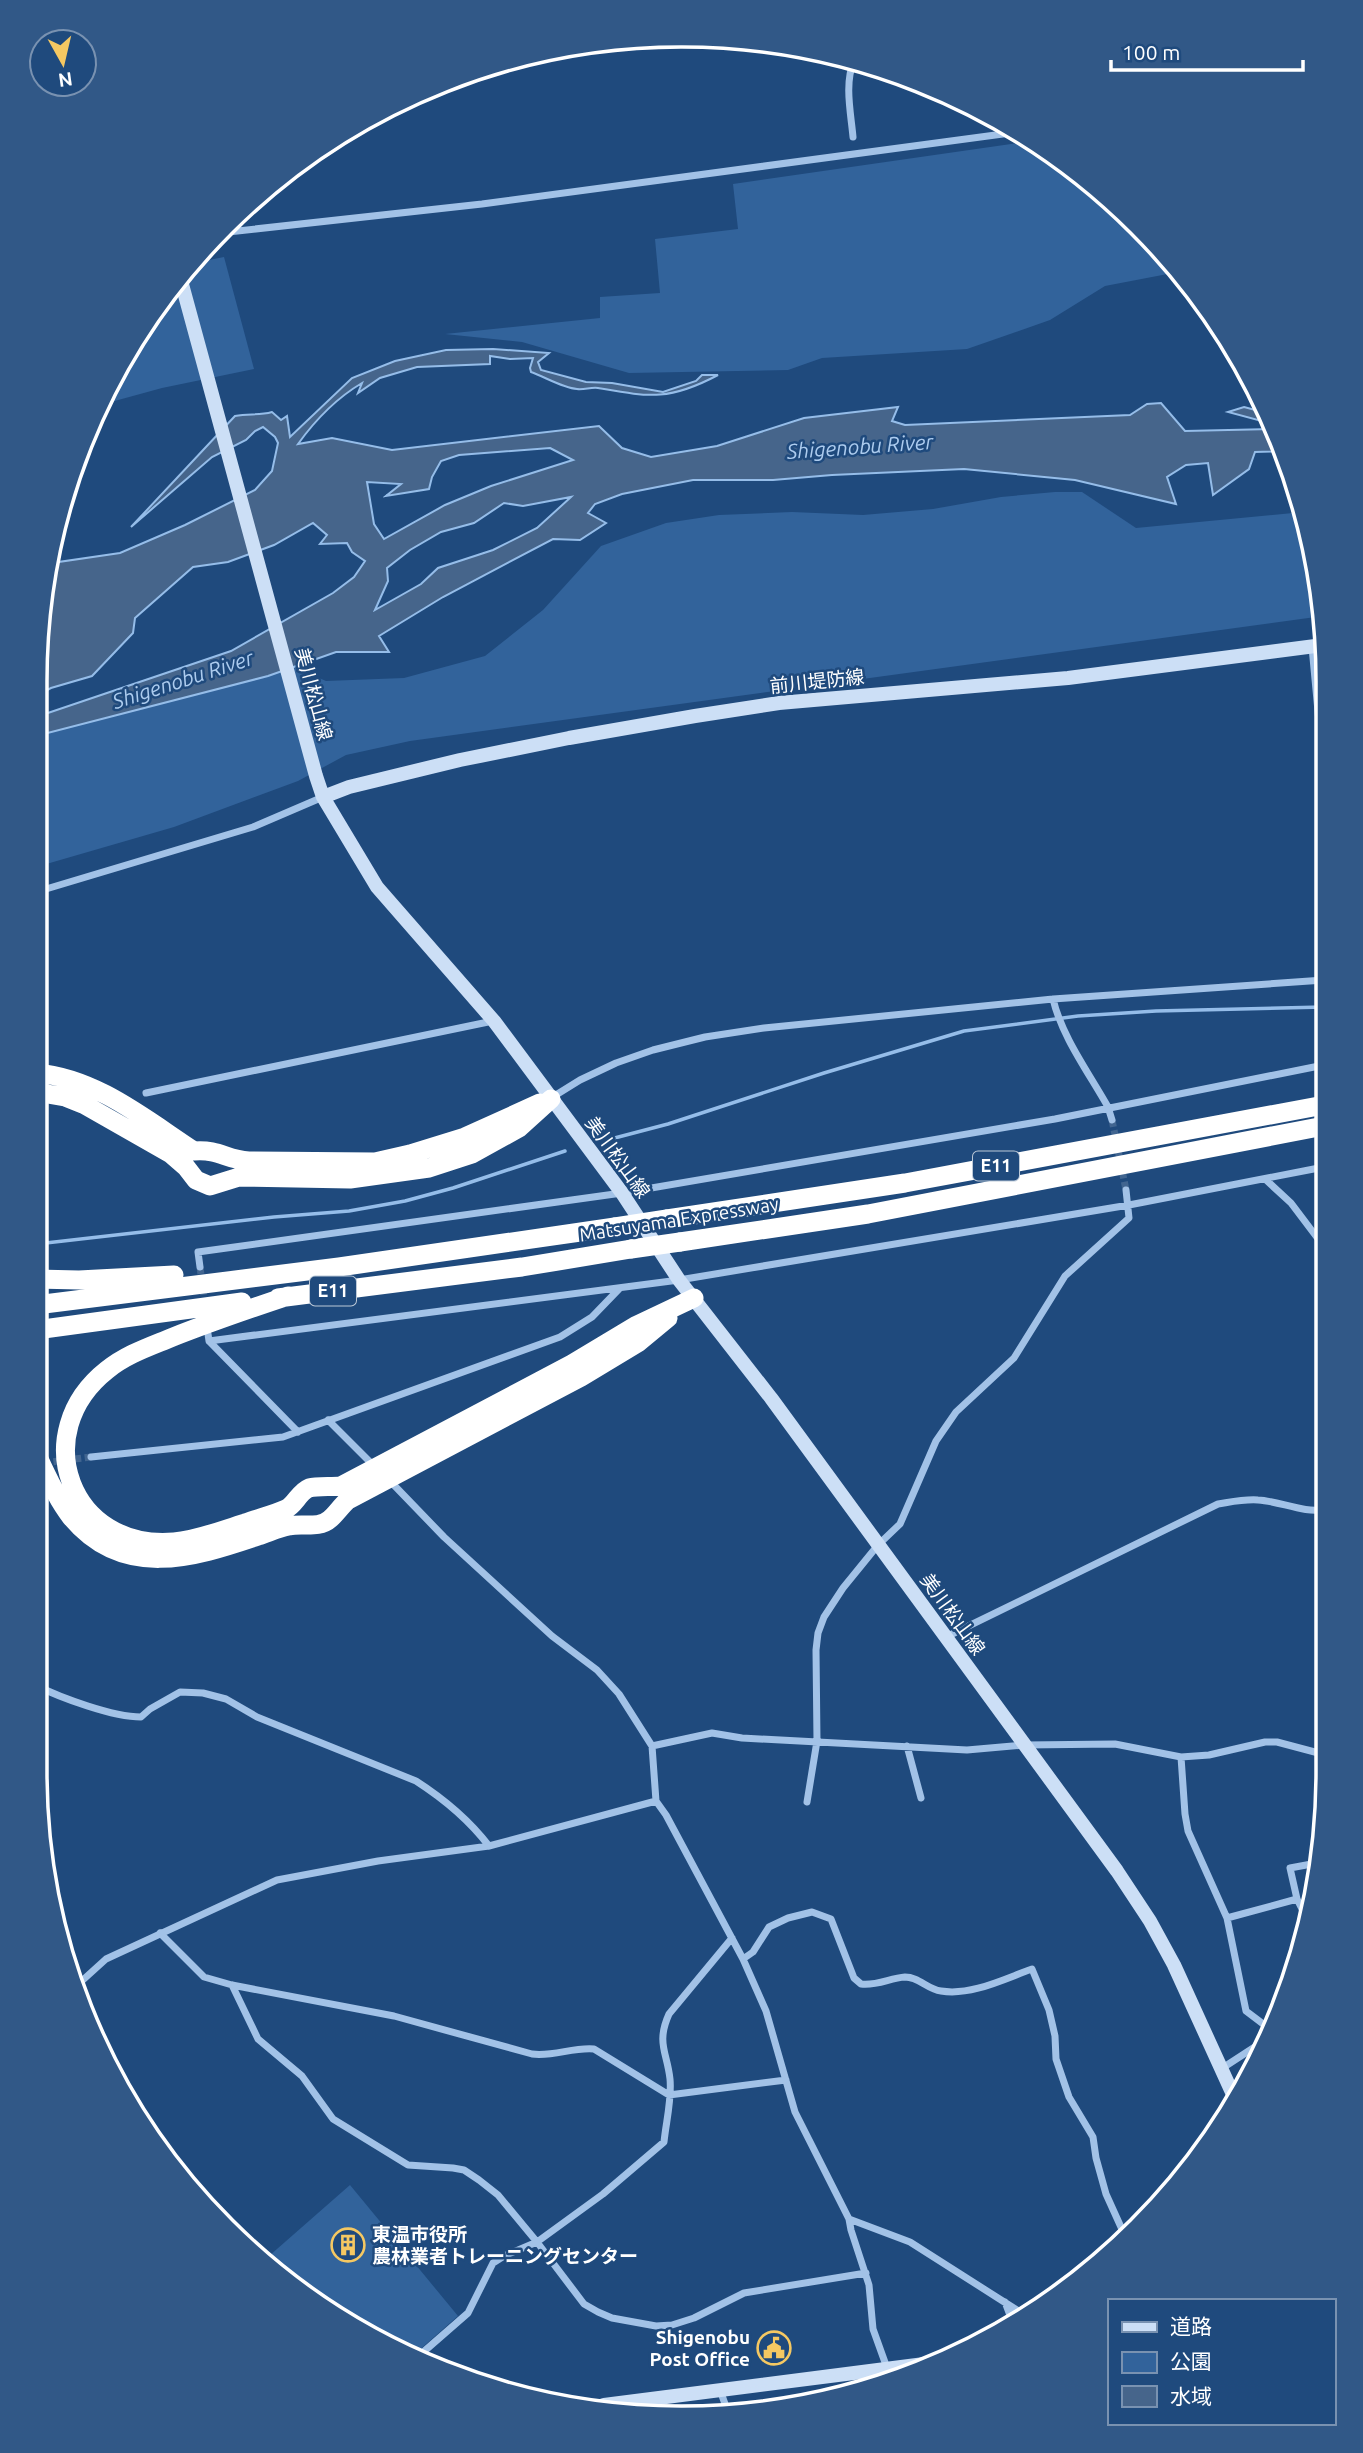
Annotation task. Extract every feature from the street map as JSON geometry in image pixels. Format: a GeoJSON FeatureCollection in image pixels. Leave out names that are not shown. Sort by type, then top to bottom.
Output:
{"type":"FeatureCollection","features":[{"type":"Feature","properties":{"kind":"highway"},"geometry":{"type":"LineString","coordinates":[[47,1075],[73,1080],[114,1098],[194,1151],[225,1153],[234,1160],[249,1161],[375,1162],[465,1138],[551,1098]]}},
{"type":"Feature","properties":{"kind":"highway"},"geometry":{"type":"LineString","coordinates":[[47,1094],[85,1105],[171,1154],[196,1180],[210,1186],[239,1177],[350,1179],[429,1168],[472,1154],[519,1128],[551,1098]]}},
{"type":"Feature","properties":{"kind":"highway","name":"Matsuyama Expressway"},"geometry":{"type":"LineString","coordinates":[[47,1304],[339,1267],[905,1183],[1316,1106]]}},
{"type":"Feature","properties":{"kind":"highway","name":"Matsuyama Expressway"},"geometry":{"type":"LineString","coordinates":[[47,1328],[522,1267],[868,1214],[1316,1128]]}},
{"type":"Feature","properties":{"kind":"highway"},"geometry":{"type":"LineString","coordinates":[[47,1279],[339,1267]]}},
{"type":"Feature","properties":{"kind":"highway"},"geometry":{"type":"LineString","coordinates":[[288,1296],[136,1350],[92,1384],[76,1403],[68,1424],[65,1451],[69,1478],[80,1502],[99,1523],[117,1534],[144,1541],[173,1542],[199,1538],[289,1508],[309,1489],[341,1486],[382,1473]]}},
{"type":"Feature","properties":{"kind":"highway"},"geometry":{"type":"LineString","coordinates":[[47,1476],[71,1517],[88,1534],[108,1548],[130,1555],[177,1559],[206,1553],[289,1525],[318,1525],[330,1520],[348,1500],[382,1473],[637,1325],[694,1298]]}},
{"type":"Feature","properties":{"kind":"main road","name":"美川松山線"},"geometry":{"type":"LineString","coordinates":[[183,289],[323,797],[377,887],[494,1021],[622,1193],[679,1280],[771,1398],[1117,1871],[1150,1921],[1174,1965],[1231,2090]]}},
{"type":"Feature","properties":{"kind":"main road","name":"前川堤防線"},"geometry":{"type":"LineString","coordinates":[[323,797],[349,787],[460,760],[695,716],[779,704],[1068,678],[1314,646]]}},
{"type":"Feature","properties":{"kind":"main road"},"geometry":{"type":"LineString","coordinates":[[624,2402],[895,2368]]}},
{"type":"Feature","properties":{"kind":"street"},"geometry":{"type":"LineString","coordinates":[[850,70],[853,137]]}},
{"type":"Feature","properties":{"kind":"street"},"geometry":{"type":"LineString","coordinates":[[235,231],[482,204],[1002,134]]}},
{"type":"Feature","properties":{"kind":"street"},"geometry":{"type":"LineString","coordinates":[[47,889],[253,827],[323,797]]}},
{"type":"Feature","properties":{"kind":"street"},"geometry":{"type":"LineString","coordinates":[[551,1098],[616,1063],[653,1050],[705,1037],[764,1028],[1053,999],[1316,981]]}},
{"type":"Feature","properties":{"kind":"street"},"geometry":{"type":"LineString","coordinates":[[1053,999],[1056,1013],[1108,1107],[1112,1120]]}},
{"type":"Feature","properties":{"kind":"street"},"geometry":{"type":"LineString","coordinates":[[146,1093],[494,1021]]}},
{"type":"Feature","properties":{"kind":"street"},"geometry":{"type":"LineString","coordinates":[[200,1267],[198,1252],[622,1193],[1042,1121],[1316,1067]]}},
{"type":"Feature","properties":{"kind":"street"},"geometry":{"type":"LineString","coordinates":[[299,1432],[209,1338],[679,1280],[1129,1205],[1316,1169]]}},
{"type":"Feature","properties":{"kind":"street"},"geometry":{"type":"LineString","coordinates":[[1265,1179],[1291,1203],[1316,1236]]}},
{"type":"Feature","properties":{"kind":"street"},"geometry":{"type":"LineString","coordinates":[[807,1802],[817,1741],[816,1650],[824,1617],[843,1588],[878,1545],[900,1524],[936,1441],[956,1412],[1014,1358],[1065,1276],[1129,1218],[1126,1190]]}},
{"type":"Feature","properties":{"kind":"street"},"geometry":{"type":"LineString","coordinates":[[91,1457],[283,1437],[299,1432],[561,1337],[592,1317],[620,1289]]}},
{"type":"Feature","properties":{"kind":"street"},"geometry":{"type":"LineString","coordinates":[[328,1420],[453,1546],[552,1636],[597,1671],[619,1694],[652,1746],[656,1801],[743,1959],[766,2011],[795,2112],[849,2219],[866,2273],[873,2329],[887,2368]]}},
{"type":"Feature","properties":{"kind":"street"},"geometry":{"type":"LineString","coordinates":[[946,1637],[1218,1504],[1256,1500],[1316,1510]]}},
{"type":"Feature","properties":{"kind":"street"},"geometry":{"type":"LineString","coordinates":[[47,1691],[126,1717],[141,1717],[180,1692],[203,1693],[226,1699],[257,1717],[416,1781],[476,1828],[489,1846]]}},
{"type":"Feature","properties":{"kind":"street"},"geometry":{"type":"LineString","coordinates":[[652,1746],[712,1733],[742,1738],[967,1750],[1025,1745],[1115,1744],[1181,1757],[1209,1755],[1265,1742],[1277,1742],[1316,1753]]}},
{"type":"Feature","properties":{"kind":"street"},"geometry":{"type":"LineString","coordinates":[[907,1746],[921,1798]]}},
{"type":"Feature","properties":{"kind":"street"},"geometry":{"type":"LineString","coordinates":[[1181,1757],[1188,1831],[1227,1918],[1246,2011],[1262,2024]]}},
{"type":"Feature","properties":{"kind":"street"},"geometry":{"type":"LineString","coordinates":[[83,1980],[106,1959],[277,1880],[378,1861],[489,1846],[656,1801]]}},
{"type":"Feature","properties":{"kind":"street"},"geometry":{"type":"LineString","coordinates":[[1301,1907],[1290,1868],[1308,1865]]}},
{"type":"Feature","properties":{"kind":"street"},"geometry":{"type":"LineString","coordinates":[[1227,1918],[1297,1899]]}},
{"type":"Feature","properties":{"kind":"street"},"geometry":{"type":"LineString","coordinates":[[743,1959],[753,1952],[769,1927],[788,1918],[812,1912],[831,1919],[854,1978],[861,1984],[884,1983],[906,1977],[915,1978],[932,1989],[968,1991],[1032,1969],[1049,2010],[1055,2036],[1056,2060],[1069,2097],[1094,2137],[1096,2158],[1106,2194],[1121,2228]]}},
{"type":"Feature","properties":{"kind":"street"},"geometry":{"type":"LineString","coordinates":[[160,1933],[204,1977],[394,2017],[532,2054],[545,2056],[582,2048],[594,2049],[669,2095],[786,2080]]}},
{"type":"Feature","properties":{"kind":"street"},"geometry":{"type":"LineString","coordinates":[[425,2351],[468,2313],[493,2263],[537,2242],[603,2193],[664,2142],[670,2080],[661,2043],[664,2025],[669,2014],[732,1938]]}},
{"type":"Feature","properties":{"kind":"street"},"geometry":{"type":"LineString","coordinates":[[232,1985],[258,2039],[302,2076],[333,2119],[408,2165],[464,2171],[498,2195],[584,2304],[612,2318],[656,2326],[671,2325],[694,2318],[744,2293],[866,2273]]}},
{"type":"Feature","properties":{"kind":"street"},"geometry":{"type":"LineString","coordinates":[[1221,2069],[1251,2049]]}},
{"type":"Feature","properties":{"kind":"street"},"geometry":{"type":"LineString","coordinates":[[849,2219],[910,2242],[1017,2310]]}},
{"type":"Feature","properties":{"kind":"street"},"geometry":{"type":"LineString","coordinates":[[1005,2302],[1010,2314]]}},
{"type":"Feature","properties":{"kind":"street"},"geometry":{"type":"LineString","coordinates":[[720,2390],[725,2404]]}},
{"type":"Feature","properties":{"kind":"green space"},"geometry":{"type":"Polygon","coordinates":[[[1017,143],[1068,178],[1100,205],[1167,274],[1105,286],[1050,320],[967,349],[822,358],[788,370],[629,373],[522,342],[445,334],[600,318],[600,297],[660,293],[655,239],[738,229],[733,184],[1017,143]]]}},
{"type":"Feature","properties":{"kind":"green space"},"geometry":{"type":"Polygon","coordinates":[[[224,257],[254,369],[162,388],[113,401],[154,329],[208,260],[224,257]]]}},
{"type":"Feature","properties":{"kind":"green space"},"geometry":{"type":"Polygon","coordinates":[[[1082,492],[1136,528],[1293,513],[1304,558],[1312,618],[410,741],[346,755],[298,781],[174,827],[47,864],[47,733],[93,719],[264,654],[326,681],[404,678],[485,656],[543,610],[601,546],[666,523],[719,515],[792,512],[863,515],[933,509],[1001,497],[1082,492]]]}},
{"type":"Feature","properties":{"kind":"green space"},"geometry":{"type":"Polygon","coordinates":[[[350,2185],[458,2316],[421,2349],[364,2321],[329,2299],[271,2255],[350,2185]]]}},
{"type":"Feature","properties":{"kind":"water","name":"Shigenobu River"},"geometry":{"type":"Polygon","coordinates":[[[493,349],[549,353],[538,362],[541,370],[586,382],[612,383],[663,392],[696,381],[702,375],[718,375],[672,393],[646,395],[598,388],[566,387],[531,372],[533,358],[490,356],[490,364],[417,367],[380,378],[358,393],[362,383],[352,389],[327,410],[298,444],[332,438],[392,450],[599,426],[622,448],[651,457],[717,446],[804,418],[898,407],[892,421],[905,425],[1130,415],[1147,404],[1161,403],[1185,431],[1263,429],[1272,451],[1255,452],[1249,469],[1213,495],[1208,463],[1186,465],[1167,477],[1176,504],[1075,480],[964,469],[773,480],[693,480],[622,494],[595,504],[588,513],[606,523],[580,540],[553,539],[443,597],[379,636],[389,652],[336,652],[268,676],[47,733],[47,713],[231,651],[333,593],[354,577],[365,561],[352,552],[347,543],[320,544],[327,535],[313,523],[274,545],[228,562],[193,567],[135,618],[133,633],[92,676],[47,690],[49,640],[58,562],[120,553],[185,525],[255,490],[272,471],[278,443],[263,427],[246,440],[212,457],[131,527],[235,416],[272,412],[281,420],[287,416],[290,437],[352,378],[395,361],[446,350],[493,349]],[[550,448],[459,455],[441,461],[429,489],[386,496],[401,484],[367,482],[374,524],[384,539],[445,505],[491,486],[573,460],[550,448]],[[571,497],[523,506],[504,503],[474,523],[441,532],[410,550],[387,568],[388,581],[375,610],[421,584],[438,568],[493,550],[537,528],[571,497]]]}},
{"type":"Feature","properties":{"kind":"water"},"geometry":{"type":"Polygon","coordinates":[[[1244,407],[1254,410],[1259,420],[1228,412],[1244,407]]]}},
{"type":"Feature","properties":{"kind":"waterway"},"geometry":{"type":"LineString","coordinates":[[607,1140],[668,1124],[964,1031],[1078,1016],[1156,1011],[1316,1007]]}},
{"type":"Feature","properties":{"kind":"waterway"},"geometry":{"type":"LineString","coordinates":[[47,1243],[349,1211],[405,1201],[453,1188],[565,1151]]}},
{"type":"Feature","properties":{"kind":"tunnel"},"geometry":{"type":"LineString","coordinates":[[1112,1120],[1126,1190]]}},
{"type":"Feature","properties":{"kind":"tunnel"},"geometry":{"type":"LineString","coordinates":[[200,1267],[205,1305]]}},
{"type":"Feature","properties":{"kind":"tunnel"},"geometry":{"type":"LineString","coordinates":[[47,1462],[91,1457]]}},
{"type":"Feature","properties":{"kind":"place","name":"東温市役所 農林業者トレーニングセンター"},"geometry":{"type":"Point","coordinates":[348,2245]}},
{"type":"Feature","properties":{"kind":"place","name":"Shigenobu Post Office"},"geometry":{"type":"Point","coordinates":[774,2348]}}]}
